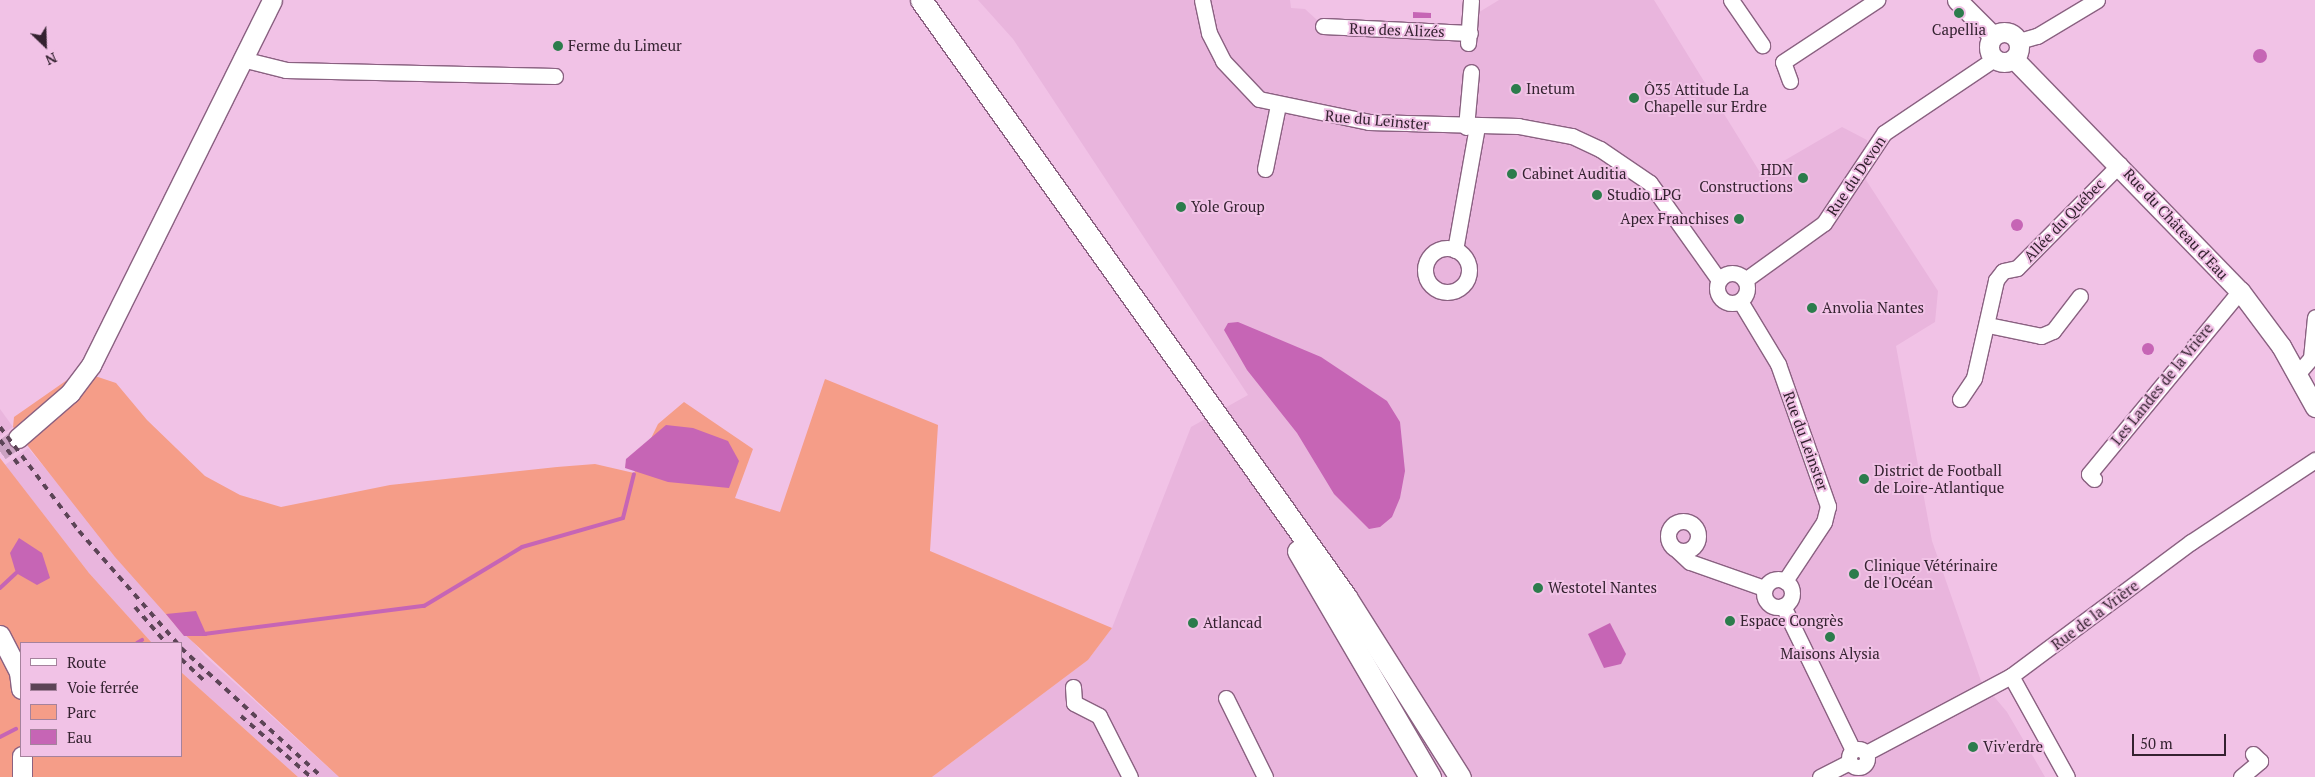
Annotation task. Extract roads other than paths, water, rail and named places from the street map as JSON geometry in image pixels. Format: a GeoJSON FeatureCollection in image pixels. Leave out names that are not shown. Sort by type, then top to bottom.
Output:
{"type":"FeatureCollection","features":[{"type":"Feature","properties":{"kind":"main road"},"geometry":{"type":"LineString","coordinates":[[921,0],[1346,597],[1460,777]]}},
{"type":"Feature","properties":{"kind":"main road"},"geometry":{"type":"LineString","coordinates":[[1238,447],[1430,777]]}},
{"type":"Feature","properties":{"kind":"street"},"geometry":{"type":"LineString","coordinates":[[18,438],[70,393],[91,365],[272,0]]}},
{"type":"Feature","properties":{"kind":"street","name":"Rue du Leinster"},"geometry":{"type":"LineString","coordinates":[[1202,0],[1210,33],[1223,61],[1248,92],[1278,105],[1369,122],[1544,129],[1600,148],[1633,168],[1666,201],[1719,280]]}},
{"type":"Feature","properties":{"kind":"street","name":"Rue des Alizés"},"geometry":{"type":"LineString","coordinates":[[1323,26],[1469,38],[1471,0]]}},
{"type":"Feature","properties":{"kind":"street"},"geometry":{"type":"LineString","coordinates":[[1731,0],[1762,45]]}},
{"type":"Feature","properties":{"kind":"street"},"geometry":{"type":"LineString","coordinates":[[1790,81],[1783,62],[1877,0]]}},
{"type":"Feature","properties":{"kind":"street"},"geometry":{"type":"LineString","coordinates":[[1957,0],[1993,36]]}},
{"type":"Feature","properties":{"kind":"street"},"geometry":{"type":"LineString","coordinates":[[1993,36],[1989,46],[1994,59],[2016,50],[2097,0]]}},
{"type":"Feature","properties":{"kind":"street"},"geometry":{"type":"LineString","coordinates":[[1993,36],[2007,32],[2016,50]]}},
{"type":"Feature","properties":{"kind":"street","name":"Rue du Château d'Eau"},"geometry":{"type":"LineString","coordinates":[[2016,50],[2240,292],[2298,373],[2315,407]]}},
{"type":"Feature","properties":{"kind":"street"},"geometry":{"type":"LineString","coordinates":[[242,59],[286,70],[555,76]]}},
{"type":"Feature","properties":{"kind":"street","name":"Rue du Devon"},"geometry":{"type":"LineString","coordinates":[[1745,280],[1824,224],[1884,133],[1994,59]]}},
{"type":"Feature","properties":{"kind":"street"},"geometry":{"type":"LineString","coordinates":[[1455,250],[1472,127],[1471,72]]}},
{"type":"Feature","properties":{"kind":"street"},"geometry":{"type":"LineString","coordinates":[[1265,169],[1278,105]]}},
{"type":"Feature","properties":{"kind":"street","name":"Allée du Québec"},"geometry":{"type":"LineString","coordinates":[[1960,399],[1974,378],[1988,324],[1996,280],[2003,271],[2017,268],[2120,164]]}},
{"type":"Feature","properties":{"kind":"street"},"geometry":{"type":"LineString","coordinates":[[1732,272],[1745,280],[1747,289],[1740,301],[1723,300],[1717,288],[1719,280],[1732,272]]}},
{"type":"Feature","properties":{"kind":"street","name":"Les Landes de la Vrière"},"geometry":{"type":"LineString","coordinates":[[2094,479],[2089,474],[2240,292]]}},
{"type":"Feature","properties":{"kind":"street"},"geometry":{"type":"LineString","coordinates":[[1988,324],[2041,336],[2053,331],[2080,296]]}},
{"type":"Feature","properties":{"kind":"street","name":"Rue du Leinster"},"geometry":{"type":"LineString","coordinates":[[1740,301],[1778,364],[1828,506],[1824,522],[1785,581]]}},
{"type":"Feature","properties":{"kind":"street"},"geometry":{"type":"LineString","coordinates":[[2298,373],[2311,358],[2315,316]]}},
{"type":"Feature","properties":{"kind":"street","name":"Rue de la Vrière"},"geometry":{"type":"LineString","coordinates":[[1820,777],[1860,761],[2011,676],[2191,542],[2315,460]]}},
{"type":"Feature","properties":{"kind":"street"},"geometry":{"type":"LineString","coordinates":[[1705,568],[1696,546],[1695,526],[1676,522],[1668,535],[1678,551],[1705,568],[1764,588]]}},
{"type":"Feature","properties":{"kind":"street"},"geometry":{"type":"LineString","coordinates":[[1678,551],[1696,546]]}},
{"type":"Feature","properties":{"kind":"street"},"geometry":{"type":"LineString","coordinates":[[1764,588],[1773,580],[1785,581],[1792,592],[1784,606]]}},
{"type":"Feature","properties":{"kind":"street"},"geometry":{"type":"LineString","coordinates":[[1764,588],[1770,605],[1784,606]]}},
{"type":"Feature","properties":{"kind":"street"},"geometry":{"type":"LineString","coordinates":[[1784,606],[1860,761]]}},
{"type":"Feature","properties":{"kind":"street"},"geometry":{"type":"LineString","coordinates":[[0,635],[15,664],[20,685]]}},
{"type":"Feature","properties":{"kind":"street"},"geometry":{"type":"LineString","coordinates":[[2011,676],[2066,777]]}},
{"type":"Feature","properties":{"kind":"street"},"geometry":{"type":"LineString","coordinates":[[1073,687],[1074,703],[1099,716],[1130,777]]}},
{"type":"Feature","properties":{"kind":"street"},"geometry":{"type":"LineString","coordinates":[[1226,698],[1265,777]]}},
{"type":"Feature","properties":{"kind":"street"},"geometry":{"type":"LineString","coordinates":[[2242,777],[2260,761],[2254,754]]}},
{"type":"Feature","properties":{"kind":"street"},"geometry":{"type":"LineString","coordinates":[[22,757],[22,777]]}},
{"type":"Feature","properties":{"kind":"water"},"geometry":{"type":"Polygon","coordinates":[[[1413,12],[1431,13],[1431,18],[1413,18],[1413,12]]]}},
{"type":"Feature","properties":{"kind":"water"},"geometry":{"type":"Polygon","coordinates":[[[2257,49],[2263,49],[2267,56],[2263,63],[2257,63],[2253,59],[2253,53],[2257,49]]]}},
{"type":"Feature","properties":{"kind":"water"},"geometry":{"type":"Polygon","coordinates":[[[2015,219],[2019,219],[2023,225],[2019,231],[2015,231],[2011,227],[2011,223],[2015,219]]]}},
{"type":"Feature","properties":{"kind":"water"},"geometry":{"type":"Polygon","coordinates":[[[1238,322],[1321,357],[1387,401],[1400,422],[1405,471],[1400,498],[1392,517],[1380,527],[1369,529],[1334,494],[1297,433],[1247,370],[1224,330],[1228,323],[1238,322]]]}},
{"type":"Feature","properties":{"kind":"water"},"geometry":{"type":"Polygon","coordinates":[[[2148,343],[2154,349],[2148,355],[2142,349],[2148,343]]]}},
{"type":"Feature","properties":{"kind":"water"},"geometry":{"type":"Polygon","coordinates":[[[666,425],[693,428],[728,441],[739,461],[729,488],[668,482],[625,468],[626,459],[666,425]]]}},
{"type":"Feature","properties":{"kind":"water"},"geometry":{"type":"Polygon","coordinates":[[[19,538],[42,553],[50,578],[37,585],[16,573],[10,553],[19,538]]]}},
{"type":"Feature","properties":{"kind":"water"},"geometry":{"type":"Polygon","coordinates":[[[196,611],[207,636],[184,636],[166,614],[196,611]]]}},
{"type":"Feature","properties":{"kind":"water"},"geometry":{"type":"Polygon","coordinates":[[[1610,623],[1626,654],[1621,664],[1604,668],[1588,634],[1610,623]]]}},
{"type":"Feature","properties":{"kind":"waterway"},"geometry":{"type":"LineString","coordinates":[[204,634],[424,606],[522,547],[623,518],[634,474]]}},
{"type":"Feature","properties":{"kind":"waterway"},"geometry":{"type":"LineString","coordinates":[[0,588],[16,573]]}},
{"type":"Feature","properties":{"kind":"waterway"},"geometry":{"type":"LineString","coordinates":[[0,737],[16,729]]}},
{"type":"Feature","properties":{"kind":"tunnel"},"geometry":{"type":"LineString","coordinates":[[0,451],[18,438]]}},
{"type":"Feature","properties":{"kind":"railway"},"geometry":{"type":"LineString","coordinates":[[0,427],[79,531],[176,642]]}},
{"type":"Feature","properties":{"kind":"railway"},"geometry":{"type":"LineString","coordinates":[[0,440],[18,464]]}},
{"type":"Feature","properties":{"kind":"railway"},"geometry":{"type":"LineString","coordinates":[[135,607],[165,642]]}},
{"type":"Feature","properties":{"kind":"railway"},"geometry":{"type":"LineString","coordinates":[[182,649],[322,777]]}},
{"type":"Feature","properties":{"kind":"railway"},"geometry":{"type":"LineString","coordinates":[[182,660],[207,683]]}},
{"type":"Feature","properties":{"kind":"railway"},"geometry":{"type":"LineString","coordinates":[[241,716],[311,777]]}},
{"type":"Feature","properties":{"kind":"place","name":"Capellia"},"geometry":{"type":"Point","coordinates":[1959,13]}},
{"type":"Feature","properties":{"kind":"place","name":"Ferme du Limeur"},"geometry":{"type":"Point","coordinates":[558,46]}},
{"type":"Feature","properties":{"kind":"place","name":"Inetum"},"geometry":{"type":"Point","coordinates":[1516,89]}},
{"type":"Feature","properties":{"kind":"place","name":"Ô35 Attitude La Chapelle sur Erdre"},"geometry":{"type":"Point","coordinates":[1634,98]}},
{"type":"Feature","properties":{"kind":"place","name":"Cabinet Auditia"},"geometry":{"type":"Point","coordinates":[1512,174]}},
{"type":"Feature","properties":{"kind":"place","name":"HDN Constructions"},"geometry":{"type":"Point","coordinates":[1803,178]}},
{"type":"Feature","properties":{"kind":"place","name":"Studio LPG"},"geometry":{"type":"Point","coordinates":[1597,195]}},
{"type":"Feature","properties":{"kind":"place","name":"Yole Group"},"geometry":{"type":"Point","coordinates":[1181,207]}},
{"type":"Feature","properties":{"kind":"place","name":"Apex Franchises"},"geometry":{"type":"Point","coordinates":[1739,219]}},
{"type":"Feature","properties":{"kind":"place","name":"Anvolia Nantes"},"geometry":{"type":"Point","coordinates":[1812,308]}},
{"type":"Feature","properties":{"kind":"place","name":"District de Football de Loire-Atlantique"},"geometry":{"type":"Point","coordinates":[1864,479]}},
{"type":"Feature","properties":{"kind":"place","name":"Clinique Vétérinaire de l'Océan"},"geometry":{"type":"Point","coordinates":[1854,574]}},
{"type":"Feature","properties":{"kind":"place","name":"Westotel Nantes"},"geometry":{"type":"Point","coordinates":[1538,588]}},
{"type":"Feature","properties":{"kind":"place","name":"Espace Congrès"},"geometry":{"type":"Point","coordinates":[1730,621]}},
{"type":"Feature","properties":{"kind":"place","name":"Atlancad"},"geometry":{"type":"Point","coordinates":[1193,623]}},
{"type":"Feature","properties":{"kind":"place","name":"Maisons Alysia"},"geometry":{"type":"Point","coordinates":[1830,637]}},
{"type":"Feature","properties":{"kind":"place","name":"Viv'erdre"},"geometry":{"type":"Point","coordinates":[1973,747]}}]}
